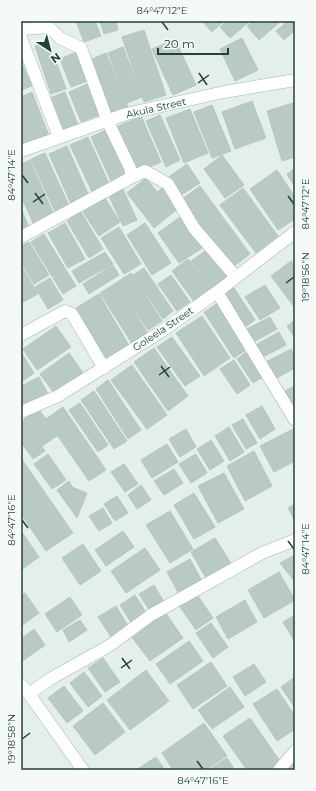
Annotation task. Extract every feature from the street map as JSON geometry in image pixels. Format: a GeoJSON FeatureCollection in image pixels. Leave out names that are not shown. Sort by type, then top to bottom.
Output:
{"type":"FeatureCollection","features":[{"type":"Feature","properties":{"kind":"street"},"geometry":{"type":"LineString","coordinates":[[21,30],[49,27],[60,38],[81,48],[108,122],[130,168],[132,177]]}},
{"type":"Feature","properties":{"kind":"street"},"geometry":{"type":"LineString","coordinates":[[21,38],[59,137]]}},
{"type":"Feature","properties":{"kind":"street","name":"Akula Street"},"geometry":{"type":"LineString","coordinates":[[21,151],[59,137],[108,122],[126,114],[224,92],[295,80]]}},
{"type":"Feature","properties":{"kind":"street"},"geometry":{"type":"LineString","coordinates":[[21,236],[145,171],[168,184],[194,228],[236,277]]}},
{"type":"Feature","properties":{"kind":"street","name":"Goleela Street"},"geometry":{"type":"LineString","coordinates":[[21,412],[58,396],[162,331],[217,292],[295,232]]}},
{"type":"Feature","properties":{"kind":"street"},"geometry":{"type":"LineString","coordinates":[[217,292],[295,420]]}},
{"type":"Feature","properties":{"kind":"street"},"geometry":{"type":"LineString","coordinates":[[21,335],[65,311],[72,314],[104,368]]}},
{"type":"Feature","properties":{"kind":"street"},"geometry":{"type":"LineString","coordinates":[[29,694],[50,679],[109,646],[151,615],[262,553],[295,540]]}},
{"type":"Feature","properties":{"kind":"street"},"geometry":{"type":"LineString","coordinates":[[21,685],[83,770]]}},
{"type":"Feature","properties":{"kind":"street"},"geometry":{"type":"LineString","coordinates":[[279,770],[295,751]]}},
{"type":"Feature","properties":{"kind":"building"},"geometry":{"type":"Polygon","coordinates":[[[76,21],[95,21],[101,36],[84,42],[76,21]]]}},
{"type":"Feature","properties":{"kind":"building"},"geometry":{"type":"Polygon","coordinates":[[[100,21],[116,21],[118,30],[104,34],[100,21]]]}},
{"type":"Feature","properties":{"kind":"building"},"geometry":{"type":"Polygon","coordinates":[[[202,21],[224,21],[212,32],[202,21]]]}},
{"type":"Feature","properties":{"kind":"building"},"geometry":{"type":"Polygon","coordinates":[[[227,21],[250,21],[230,38],[220,27],[227,21]]]}},
{"type":"Feature","properties":{"kind":"building"},"geometry":{"type":"Polygon","coordinates":[[[253,21],[281,21],[259,40],[247,26],[253,21]]]}},
{"type":"Feature","properties":{"kind":"building"},"geometry":{"type":"Polygon","coordinates":[[[288,21],[295,21],[295,30],[284,40],[276,31],[288,21]]]}},
{"type":"Feature","properties":{"kind":"building"},"geometry":{"type":"Polygon","coordinates":[[[144,30],[166,95],[144,102],[122,37],[144,30]]]}},
{"type":"Feature","properties":{"kind":"building"},"geometry":{"type":"Polygon","coordinates":[[[242,38],[258,70],[235,81],[220,49],[242,38]]]}},
{"type":"Feature","properties":{"kind":"building"},"geometry":{"type":"Polygon","coordinates":[[[175,39],[196,85],[173,95],[152,49],[175,39]]]}},
{"type":"Feature","properties":{"kind":"building"},"geometry":{"type":"Polygon","coordinates":[[[49,42],[66,89],[51,94],[35,46],[49,42]]]}},
{"type":"Feature","properties":{"kind":"building"},"geometry":{"type":"Polygon","coordinates":[[[123,47],[142,97],[127,103],[108,53],[123,47]]]}},
{"type":"Feature","properties":{"kind":"building"},"geometry":{"type":"Polygon","coordinates":[[[79,51],[90,80],[71,87],[60,59],[79,51]]]}},
{"type":"Feature","properties":{"kind":"building"},"geometry":{"type":"Polygon","coordinates":[[[106,53],[128,107],[112,114],[90,60],[106,53]]]}},
{"type":"Feature","properties":{"kind":"building"},"geometry":{"type":"Polygon","coordinates":[[[21,61],[32,86],[21,90],[21,61]]]}},
{"type":"Feature","properties":{"kind":"building"},"geometry":{"type":"Polygon","coordinates":[[[90,83],[102,114],[81,122],[69,92],[90,83]]]}},
{"type":"Feature","properties":{"kind":"building"},"geometry":{"type":"Polygon","coordinates":[[[32,92],[49,136],[25,146],[21,136],[21,97],[32,92]]]}},
{"type":"Feature","properties":{"kind":"building"},"geometry":{"type":"Polygon","coordinates":[[[65,92],[78,125],[63,131],[50,98],[65,92]]]}},
{"type":"Feature","properties":{"kind":"building"},"geometry":{"type":"Polygon","coordinates":[[[252,101],[266,138],[235,149],[222,112],[252,101]]]}},
{"type":"Feature","properties":{"kind":"building"},"geometry":{"type":"Polygon","coordinates":[[[293,103],[295,111],[295,157],[282,161],[267,111],[293,103]]]}},
{"type":"Feature","properties":{"kind":"building"},"geometry":{"type":"Polygon","coordinates":[[[212,105],[231,151],[212,158],[194,112],[212,105]]]}},
{"type":"Feature","properties":{"kind":"building"},"geometry":{"type":"Polygon","coordinates":[[[190,109],[208,153],[184,163],[166,118],[190,109]]]}},
{"type":"Feature","properties":{"kind":"building"},"geometry":{"type":"Polygon","coordinates":[[[160,115],[180,160],[166,167],[146,121],[160,115]]]}},
{"type":"Feature","properties":{"kind":"building"},"geometry":{"type":"Polygon","coordinates":[[[141,116],[161,162],[134,174],[114,128],[141,116]]]}},
{"type":"Feature","properties":{"kind":"building"},"geometry":{"type":"Polygon","coordinates":[[[108,129],[128,174],[111,181],[91,137],[108,129]]]}},
{"type":"Feature","properties":{"kind":"building"},"geometry":{"type":"Polygon","coordinates":[[[88,137],[110,186],[93,194],[70,145],[88,137]]]}},
{"type":"Feature","properties":{"kind":"building"},"geometry":{"type":"Polygon","coordinates":[[[67,146],[89,196],[71,204],[49,154],[67,146]]]}},
{"type":"Feature","properties":{"kind":"building"},"geometry":{"type":"Polygon","coordinates":[[[45,153],[70,208],[56,214],[31,159],[45,153]]]}},
{"type":"Feature","properties":{"kind":"building"},"geometry":{"type":"Polygon","coordinates":[[[222,155],[244,185],[225,198],[204,169],[222,155]]]}},
{"type":"Feature","properties":{"kind":"building"},"geometry":{"type":"Polygon","coordinates":[[[30,160],[54,215],[34,225],[21,196],[21,164],[30,160]]]}},
{"type":"Feature","properties":{"kind":"building"},"geometry":{"type":"Polygon","coordinates":[[[187,164],[200,183],[178,197],[166,179],[187,164]]]}},
{"type":"Feature","properties":{"kind":"building"},"geometry":{"type":"Polygon","coordinates":[[[295,168],[295,187],[287,174],[295,168]]]}},
{"type":"Feature","properties":{"kind":"building"},"geometry":{"type":"Polygon","coordinates":[[[277,170],[295,197],[295,219],[278,230],[250,189],[277,170]]]}},
{"type":"Feature","properties":{"kind":"building"},"geometry":{"type":"Polygon","coordinates":[[[146,178],[157,192],[164,187],[180,207],[154,228],[127,193],[146,178]]]}},
{"type":"Feature","properties":{"kind":"building"},"geometry":{"type":"Polygon","coordinates":[[[121,185],[137,220],[123,226],[107,192],[121,185]]]}},
{"type":"Feature","properties":{"kind":"building"},"geometry":{"type":"Polygon","coordinates":[[[200,186],[250,254],[229,270],[178,202],[200,186]]]}},
{"type":"Feature","properties":{"kind":"building"},"geometry":{"type":"Polygon","coordinates":[[[243,188],[278,236],[256,253],[220,205],[243,188]]]}},
{"type":"Feature","properties":{"kind":"building"},"geometry":{"type":"Polygon","coordinates":[[[105,198],[120,222],[99,236],[83,212],[105,198]]]}},
{"type":"Feature","properties":{"kind":"building"},"geometry":{"type":"Polygon","coordinates":[[[21,209],[29,227],[21,231],[21,209]]]}},
{"type":"Feature","properties":{"kind":"building"},"geometry":{"type":"Polygon","coordinates":[[[81,212],[103,249],[89,258],[67,221],[81,212]]]}},
{"type":"Feature","properties":{"kind":"building"},"geometry":{"type":"Polygon","coordinates":[[[180,217],[202,248],[179,263],[158,233],[180,217]]]}},
{"type":"Feature","properties":{"kind":"building"},"geometry":{"type":"Polygon","coordinates":[[[65,223],[85,259],[68,268],[48,233],[65,223]]]}},
{"type":"Feature","properties":{"kind":"building"},"geometry":{"type":"Polygon","coordinates":[[[145,223],[171,263],[152,275],[127,235],[145,223]]]}},
{"type":"Feature","properties":{"kind":"building"},"geometry":{"type":"Polygon","coordinates":[[[119,227],[141,264],[124,274],[101,238],[119,227]]]}},
{"type":"Feature","properties":{"kind":"building"},"geometry":{"type":"Polygon","coordinates":[[[44,234],[76,286],[63,294],[31,242],[44,234]]]}},
{"type":"Feature","properties":{"kind":"building"},"geometry":{"type":"Polygon","coordinates":[[[29,242],[49,275],[34,284],[21,262],[21,246],[29,242]]]}},
{"type":"Feature","properties":{"kind":"building"},"geometry":{"type":"Polygon","coordinates":[[[208,249],[230,278],[213,291],[191,261],[208,249]]]}},
{"type":"Feature","properties":{"kind":"building"},"geometry":{"type":"Polygon","coordinates":[[[105,252],[113,264],[79,283],[72,271],[105,252]]]}},
{"type":"Feature","properties":{"kind":"building"},"geometry":{"type":"Polygon","coordinates":[[[188,259],[212,291],[195,303],[172,271],[188,259]]]}},
{"type":"Feature","properties":{"kind":"building"},"geometry":{"type":"Polygon","coordinates":[[[291,261],[295,266],[295,308],[271,276],[291,261]]]}},
{"type":"Feature","properties":{"kind":"building"},"geometry":{"type":"Polygon","coordinates":[[[21,265],[38,294],[23,302],[21,299],[21,265]]]}},
{"type":"Feature","properties":{"kind":"building"},"geometry":{"type":"Polygon","coordinates":[[[113,265],[119,275],[89,294],[83,284],[113,265]]]}},
{"type":"Feature","properties":{"kind":"building"},"geometry":{"type":"Polygon","coordinates":[[[144,268],[173,311],[163,319],[133,275],[144,268]]]}},
{"type":"Feature","properties":{"kind":"building"},"geometry":{"type":"Polygon","coordinates":[[[131,273],[162,321],[148,330],[116,283],[131,273]]]}},
{"type":"Feature","properties":{"kind":"building"},"geometry":{"type":"Polygon","coordinates":[[[171,275],[190,302],[177,311],[158,284],[171,275]]]}},
{"type":"Feature","properties":{"kind":"building"},"geometry":{"type":"Polygon","coordinates":[[[50,278],[63,300],[48,309],[35,287],[50,278]]]}},
{"type":"Feature","properties":{"kind":"building"},"geometry":{"type":"Polygon","coordinates":[[[116,283],[149,335],[133,345],[100,293],[116,283]]]}},
{"type":"Feature","properties":{"kind":"building"},"geometry":{"type":"Polygon","coordinates":[[[265,285],[280,308],[260,320],[245,297],[265,285]]]}},
{"type":"Feature","properties":{"kind":"building"},"geometry":{"type":"Polygon","coordinates":[[[234,288],[255,320],[244,328],[222,296],[234,288]]]}},
{"type":"Feature","properties":{"kind":"building"},"geometry":{"type":"Polygon","coordinates":[[[99,294],[131,349],[109,363],[76,308],[99,294]]]}},
{"type":"Feature","properties":{"kind":"building"},"geometry":{"type":"Polygon","coordinates":[[[218,303],[247,349],[234,358],[204,312],[218,303]]]}},
{"type":"Feature","properties":{"kind":"building"},"geometry":{"type":"Polygon","coordinates":[[[202,316],[230,358],[204,376],[176,333],[202,316]]]}},
{"type":"Feature","properties":{"kind":"building"},"geometry":{"type":"Polygon","coordinates":[[[270,317],[277,329],[250,344],[243,331],[270,317]]]}},
{"type":"Feature","properties":{"kind":"building"},"geometry":{"type":"Polygon","coordinates":[[[295,320],[295,338],[287,326],[295,320]]]}},
{"type":"Feature","properties":{"kind":"building"},"geometry":{"type":"Polygon","coordinates":[[[56,326],[71,347],[37,370],[23,349],[56,326]]]}},
{"type":"Feature","properties":{"kind":"building"},"geometry":{"type":"Polygon","coordinates":[[[279,332],[286,345],[259,359],[252,347],[279,332]]]}},
{"type":"Feature","properties":{"kind":"building"},"geometry":{"type":"Polygon","coordinates":[[[172,337],[200,376],[185,386],[157,347],[172,337]]]}},
{"type":"Feature","properties":{"kind":"building"},"geometry":{"type":"Polygon","coordinates":[[[154,348],[188,396],[168,411],[134,362],[154,348]]]}},
{"type":"Feature","properties":{"kind":"building"},"geometry":{"type":"Polygon","coordinates":[[[291,349],[295,357],[295,368],[273,380],[264,363],[291,349]]]}},
{"type":"Feature","properties":{"kind":"building"},"geometry":{"type":"Polygon","coordinates":[[[21,352],[34,373],[21,382],[21,352]]]}},
{"type":"Feature","properties":{"kind":"building"},"geometry":{"type":"Polygon","coordinates":[[[246,352],[263,377],[253,383],[237,359],[246,352]]]}},
{"type":"Feature","properties":{"kind":"building"},"geometry":{"type":"Polygon","coordinates":[[[69,353],[83,373],[54,393],[40,374],[69,353]]]}},
{"type":"Feature","properties":{"kind":"building"},"geometry":{"type":"Polygon","coordinates":[[[234,360],[250,385],[237,394],[220,369],[234,360]]]}},
{"type":"Feature","properties":{"kind":"building"},"geometry":{"type":"Polygon","coordinates":[[[132,365],[167,415],[147,429],[111,380],[132,365]]]}},
{"type":"Feature","properties":{"kind":"building"},"geometry":{"type":"Polygon","coordinates":[[[39,377],[49,396],[23,409],[21,405],[21,386],[39,377]]]}},
{"type":"Feature","properties":{"kind":"building"},"geometry":{"type":"Polygon","coordinates":[[[108,380],[141,430],[128,439],[96,389],[108,380]]]}},
{"type":"Feature","properties":{"kind":"building"},"geometry":{"type":"Polygon","coordinates":[[[295,386],[295,414],[283,392],[295,386]]]}},
{"type":"Feature","properties":{"kind":"building"},"geometry":{"type":"Polygon","coordinates":[[[94,391],[127,441],[114,449],[81,400],[94,391]]]}},
{"type":"Feature","properties":{"kind":"building"},"geometry":{"type":"Polygon","coordinates":[[[80,403],[108,445],[98,452],[69,410],[80,403]]]}},
{"type":"Feature","properties":{"kind":"building"},"geometry":{"type":"Polygon","coordinates":[[[262,406],[275,429],[260,439],[246,415],[262,406]]]}},
{"type":"Feature","properties":{"kind":"building"},"geometry":{"type":"Polygon","coordinates":[[[63,407],[106,470],[89,481],[46,419],[63,407]]]}},
{"type":"Feature","properties":{"kind":"building"},"geometry":{"type":"Polygon","coordinates":[[[39,409],[57,436],[42,446],[24,419],[39,409]]]}},
{"type":"Feature","properties":{"kind":"building"},"geometry":{"type":"Polygon","coordinates":[[[243,419],[257,443],[246,449],[232,425],[243,419]]]}},
{"type":"Feature","properties":{"kind":"building"},"geometry":{"type":"Polygon","coordinates":[[[24,420],[45,451],[33,459],[21,442],[21,422],[24,420]]]}},
{"type":"Feature","properties":{"kind":"building"},"geometry":{"type":"Polygon","coordinates":[[[229,427],[244,452],[230,461],[215,436],[229,427]]]}},
{"type":"Feature","properties":{"kind":"building"},"geometry":{"type":"Polygon","coordinates":[[[295,428],[295,461],[274,472],[260,446],[295,428]]]}},
{"type":"Feature","properties":{"kind":"building"},"geometry":{"type":"Polygon","coordinates":[[[186,429],[196,447],[180,457],[169,439],[186,429]]]}},
{"type":"Feature","properties":{"kind":"building"},"geometry":{"type":"Polygon","coordinates":[[[211,440],[224,461],[210,470],[197,449],[211,440]]]}},
{"type":"Feature","properties":{"kind":"building"},"geometry":{"type":"Polygon","coordinates":[[[167,444],[178,462],[152,478],[141,460],[167,444]]]}},
{"type":"Feature","properties":{"kind":"building"},"geometry":{"type":"Polygon","coordinates":[[[254,451],[272,486],[245,501],[227,466],[254,451]]]}},
{"type":"Feature","properties":{"kind":"building"},"geometry":{"type":"Polygon","coordinates":[[[48,454],[66,480],[52,489],[34,464],[48,454]]]}},
{"type":"Feature","properties":{"kind":"building"},"geometry":{"type":"Polygon","coordinates":[[[196,454],[207,473],[191,483],[179,464],[196,454]]]}},
{"type":"Feature","properties":{"kind":"building"},"geometry":{"type":"Polygon","coordinates":[[[21,458],[73,533],[46,551],[21,514],[21,458]]]}},
{"type":"Feature","properties":{"kind":"building"},"geometry":{"type":"Polygon","coordinates":[[[124,464],[138,484],[125,492],[111,472],[124,464]]]}},
{"type":"Feature","properties":{"kind":"building"},"geometry":{"type":"Polygon","coordinates":[[[174,469],[183,483],[164,495],[154,481],[174,469]]]}},
{"type":"Feature","properties":{"kind":"building"},"geometry":{"type":"Polygon","coordinates":[[[224,473],[244,509],[218,523],[198,486],[224,473]]]}},
{"type":"Feature","properties":{"kind":"building"},"geometry":{"type":"Polygon","coordinates":[[[69,481],[72,487],[87,493],[77,518],[57,490],[69,481]]]}},
{"type":"Feature","properties":{"kind":"building"},"geometry":{"type":"Polygon","coordinates":[[[141,485],[151,500],[137,509],[128,495],[141,485]]]}},
{"type":"Feature","properties":{"kind":"building"},"geometry":{"type":"Polygon","coordinates":[[[194,493],[215,527],[194,539],[174,505],[194,493]]]}},
{"type":"Feature","properties":{"kind":"building"},"geometry":{"type":"Polygon","coordinates":[[[117,496],[128,513],[115,521],[104,504],[117,496]]]}},
{"type":"Feature","properties":{"kind":"building"},"geometry":{"type":"Polygon","coordinates":[[[295,504],[295,521],[288,508],[295,504]]]}},
{"type":"Feature","properties":{"kind":"building"},"geometry":{"type":"Polygon","coordinates":[[[103,508],[112,523],[99,531],[89,516],[103,508]]]}},
{"type":"Feature","properties":{"kind":"building"},"geometry":{"type":"Polygon","coordinates":[[[170,511],[193,549],[170,563],[146,525],[170,511]]]}},
{"type":"Feature","properties":{"kind":"building"},"geometry":{"type":"Polygon","coordinates":[[[21,531],[39,557],[21,570],[21,531]]]}},
{"type":"Feature","properties":{"kind":"building"},"geometry":{"type":"Polygon","coordinates":[[[123,531],[134,547],[106,566],[95,550],[123,531]]]}},
{"type":"Feature","properties":{"kind":"building"},"geometry":{"type":"Polygon","coordinates":[[[215,538],[232,565],[207,580],[191,552],[215,538]]]}},
{"type":"Feature","properties":{"kind":"building"},"geometry":{"type":"Polygon","coordinates":[[[83,544],[101,571],[80,585],[62,558],[83,544]]]}},
{"type":"Feature","properties":{"kind":"building"},"geometry":{"type":"Polygon","coordinates":[[[145,548],[160,570],[126,593],[111,571],[145,548]]]}},
{"type":"Feature","properties":{"kind":"building"},"geometry":{"type":"Polygon","coordinates":[[[295,555],[295,582],[280,563],[295,555]]]}},
{"type":"Feature","properties":{"kind":"building"},"geometry":{"type":"Polygon","coordinates":[[[190,559],[202,581],[179,594],[167,572],[190,559]]]}},
{"type":"Feature","properties":{"kind":"building"},"geometry":{"type":"Polygon","coordinates":[[[279,572],[295,600],[264,618],[248,590],[279,572]]]}},
{"type":"Feature","properties":{"kind":"building"},"geometry":{"type":"Polygon","coordinates":[[[154,585],[164,602],[150,611],[139,594],[154,585]]]}},
{"type":"Feature","properties":{"kind":"building"},"geometry":{"type":"Polygon","coordinates":[[[25,593],[39,613],[21,626],[21,596],[25,593]]]}},
{"type":"Feature","properties":{"kind":"building"},"geometry":{"type":"Polygon","coordinates":[[[196,593],[213,618],[196,630],[178,604],[196,593]]]}},
{"type":"Feature","properties":{"kind":"building"},"geometry":{"type":"Polygon","coordinates":[[[135,595],[147,614],[132,624],[120,605],[135,595]]]}},
{"type":"Feature","properties":{"kind":"building"},"geometry":{"type":"Polygon","coordinates":[[[70,597],[82,615],[57,632],[45,614],[70,597]]]}},
{"type":"Feature","properties":{"kind":"building"},"geometry":{"type":"Polygon","coordinates":[[[245,600],[257,622],[228,639],[216,617],[245,600]]]}},
{"type":"Feature","properties":{"kind":"building"},"geometry":{"type":"Polygon","coordinates":[[[116,606],[130,629],[113,640],[98,617],[116,606]]]}},
{"type":"Feature","properties":{"kind":"building"},"geometry":{"type":"Polygon","coordinates":[[[165,612],[183,638],[150,661],[131,636],[165,612]]]}},
{"type":"Feature","properties":{"kind":"building"},"geometry":{"type":"Polygon","coordinates":[[[295,615],[295,642],[283,622],[295,615]]]}},
{"type":"Feature","properties":{"kind":"building"},"geometry":{"type":"Polygon","coordinates":[[[80,620],[87,630],[69,642],[63,630],[80,620]]]}},
{"type":"Feature","properties":{"kind":"building"},"geometry":{"type":"Polygon","coordinates":[[[211,623],[228,647],[213,658],[196,633],[211,623]]]}},
{"type":"Feature","properties":{"kind":"building"},"geometry":{"type":"Polygon","coordinates":[[[34,629],[45,645],[21,662],[21,639],[34,629]]]}},
{"type":"Feature","properties":{"kind":"building"},"geometry":{"type":"Polygon","coordinates":[[[189,641],[203,661],[170,684],[156,664],[189,641]]]}},
{"type":"Feature","properties":{"kind":"building"},"geometry":{"type":"Polygon","coordinates":[[[103,658],[120,682],[105,692],[88,668],[103,658]]]}},
{"type":"Feature","properties":{"kind":"building"},"geometry":{"type":"Polygon","coordinates":[[[211,662],[227,686],[193,709],[177,685],[211,662]]]}},
{"type":"Feature","properties":{"kind":"building"},"geometry":{"type":"Polygon","coordinates":[[[254,664],[266,682],[245,696],[233,677],[254,664]]]}},
{"type":"Feature","properties":{"kind":"building"},"geometry":{"type":"Polygon","coordinates":[[[146,670],[169,701],[130,730],[107,700],[146,670]]]}},
{"type":"Feature","properties":{"kind":"building"},"geometry":{"type":"Polygon","coordinates":[[[84,672],[102,696],[88,707],[70,683],[84,672]]]}},
{"type":"Feature","properties":{"kind":"building"},"geometry":{"type":"Polygon","coordinates":[[[295,677],[295,708],[281,687],[295,677]]]}},
{"type":"Feature","properties":{"kind":"building"},"geometry":{"type":"Polygon","coordinates":[[[64,686],[83,711],[67,723],[48,698],[64,686]]]}},
{"type":"Feature","properties":{"kind":"building"},"geometry":{"type":"Polygon","coordinates":[[[230,687],[244,707],[212,729],[198,710],[230,687]]]}},
{"type":"Feature","properties":{"kind":"building"},"geometry":{"type":"Polygon","coordinates":[[[277,689],[295,716],[295,729],[277,741],[253,704],[277,689]]]}},
{"type":"Feature","properties":{"kind":"building"},"geometry":{"type":"Polygon","coordinates":[[[103,703],[125,732],[95,755],[73,726],[103,703]]]}},
{"type":"Feature","properties":{"kind":"building"},"geometry":{"type":"Polygon","coordinates":[[[250,718],[282,764],[273,770],[247,770],[223,736],[250,718]]]}},
{"type":"Feature","properties":{"kind":"building"},"geometry":{"type":"Polygon","coordinates":[[[204,723],[227,756],[206,770],[173,770],[162,753],[204,723]]]}},
{"type":"Feature","properties":{"kind":"building"},"geometry":{"type":"Polygon","coordinates":[[[156,757],[165,770],[136,770],[156,757]]]}},
{"type":"Feature","properties":{"kind":"building"},"geometry":{"type":"Polygon","coordinates":[[[227,758],[235,770],[209,770],[227,758]]]}},
{"type":"Feature","properties":{"kind":"building"},"geometry":{"type":"Polygon","coordinates":[[[295,763],[295,770],[285,770],[295,763]]]}}]}
